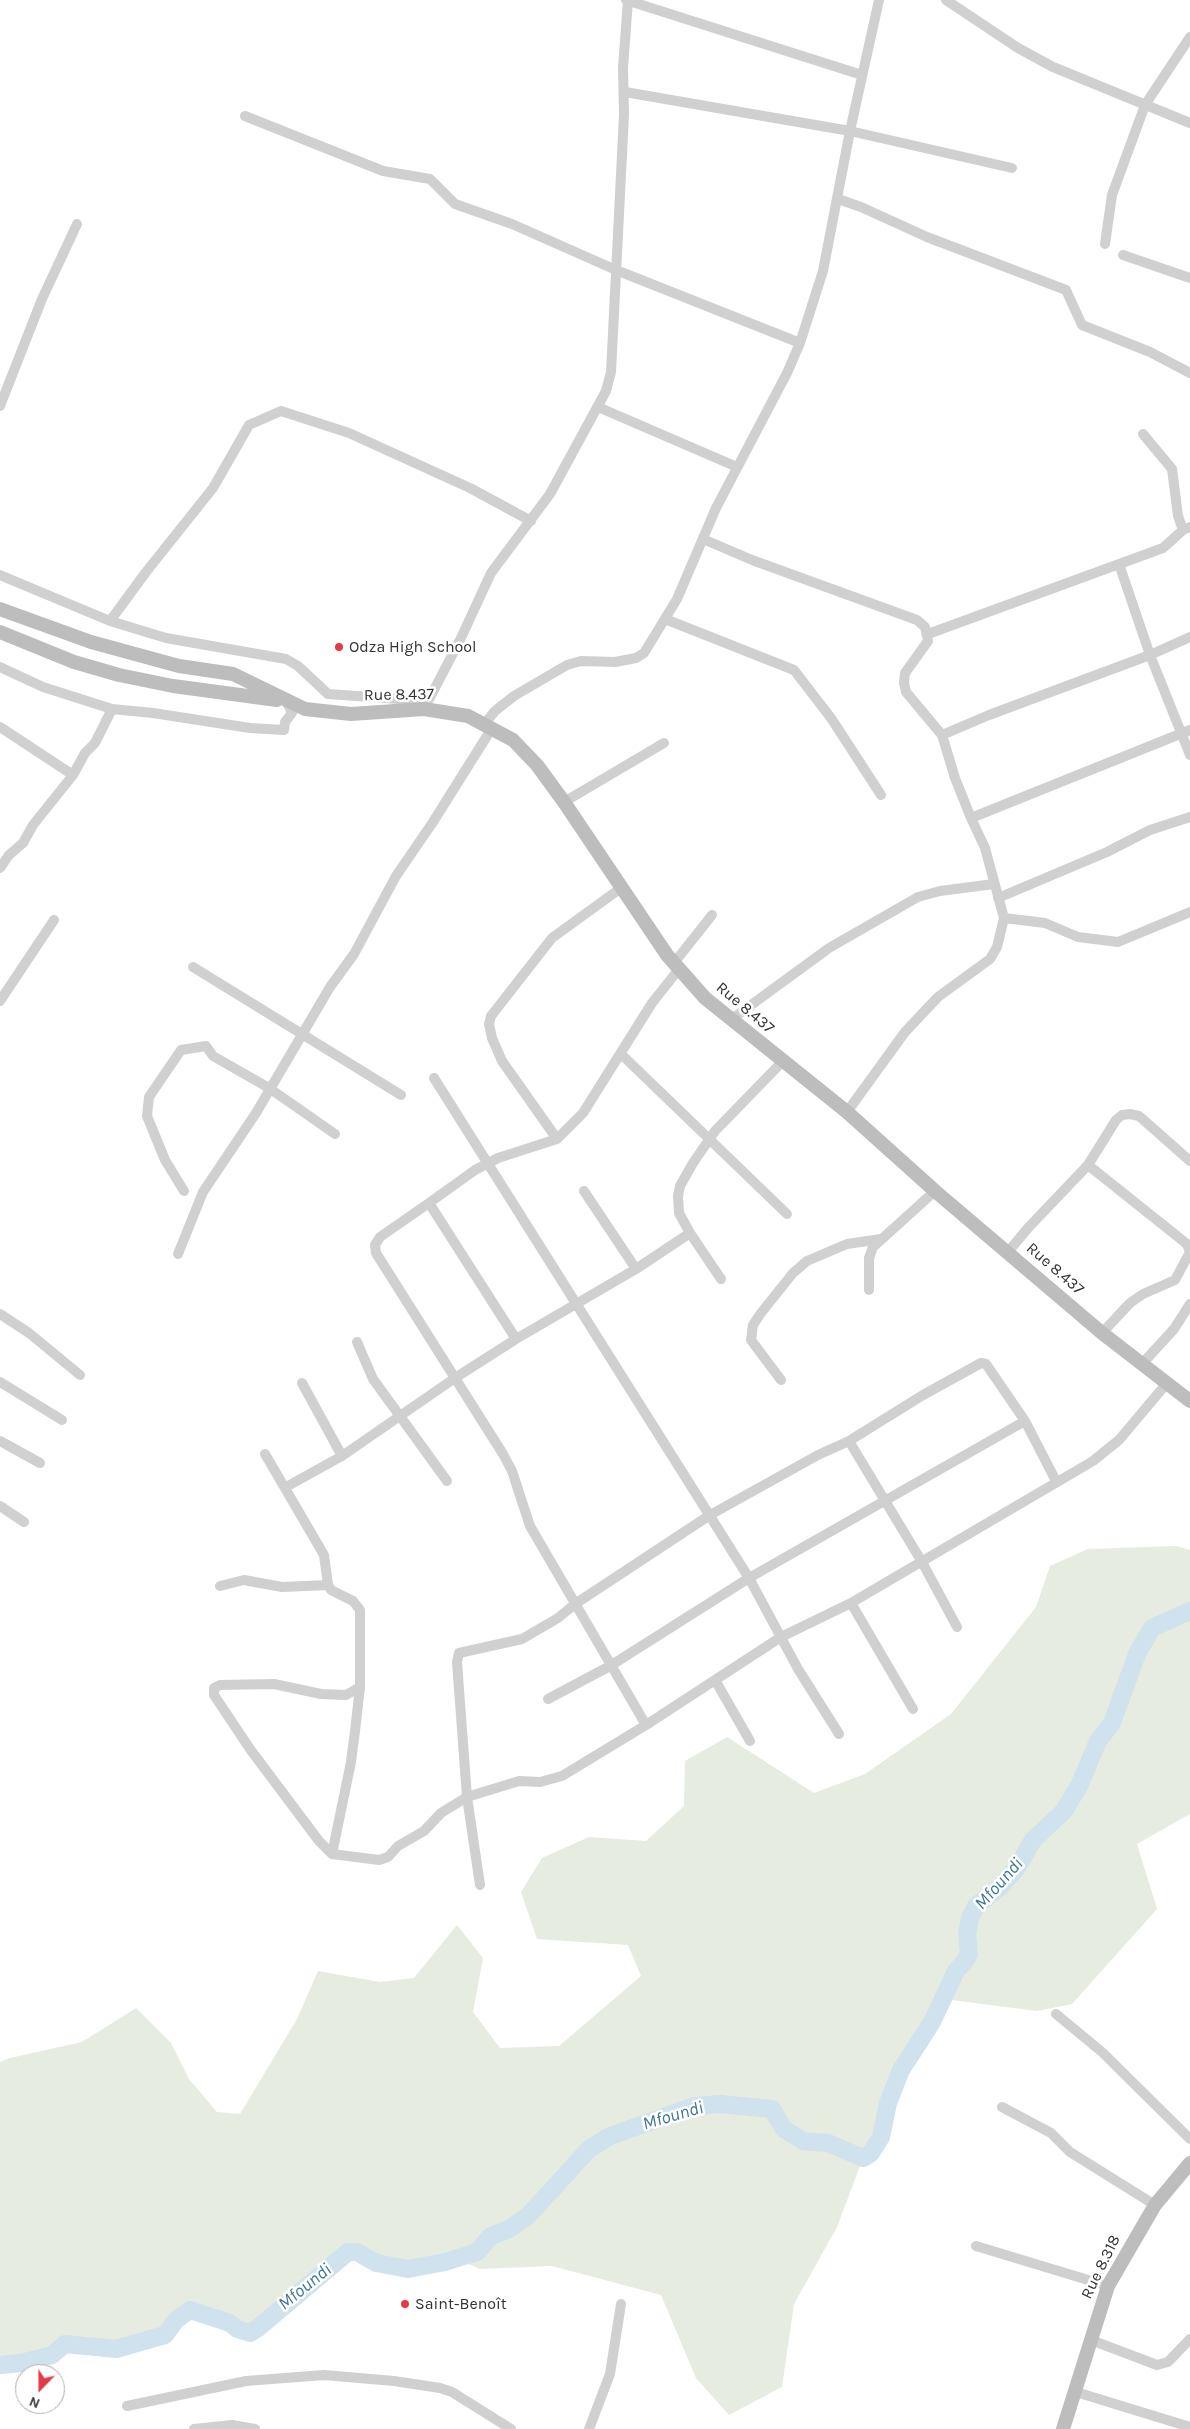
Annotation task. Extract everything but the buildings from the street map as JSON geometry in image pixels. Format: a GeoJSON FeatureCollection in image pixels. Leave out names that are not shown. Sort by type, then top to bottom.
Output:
{"type":"FeatureCollection","features":[{"type":"Feature","properties":{"kind":"main road","name":"Rue 8.437"},"geometry":{"type":"LineString","coordinates":[[0,609],[48,628],[128,653],[179,666],[233,674],[287,702],[305,709],[351,714],[424,709],[468,716],[513,740],[525,751],[564,802],[676,966],[705,998],[848,1112],[935,1191],[1102,1333],[1190,1401]]}},
{"type":"Feature","properties":{"kind":"main road","name":"Rue 8.437"},"geometry":{"type":"LineString","coordinates":[[0,632],[74,662],[119,675],[182,687],[287,702]]}},
{"type":"Feature","properties":{"kind":"main road","name":"Rue 8.318"},"geometry":{"type":"LineString","coordinates":[[1063,2429],[1108,2286],[1155,2205],[1190,2163]]}},
{"type":"Feature","properties":{"kind":"street"},"geometry":{"type":"LineString","coordinates":[[0,575],[110,621],[166,638],[286,659],[298,666],[328,694],[399,699],[424,709],[461,638],[491,573],[550,494],[606,390],[610,372],[616,270],[625,92],[623,68],[628,0],[862,75]]}},
{"type":"Feature","properties":{"kind":"street"},"geometry":{"type":"LineString","coordinates":[[178,1254],[203,1192],[256,1113],[330,987],[354,954],[396,876],[433,822],[495,711],[514,696],[567,665],[581,660],[615,662],[636,658],[644,653],[677,598],[716,508],[787,373],[800,343],[823,271],[878,0]]}},
{"type":"Feature","properties":{"kind":"street"},"geometry":{"type":"LineString","coordinates":[[946,0],[1018,48],[1053,67],[1190,123]]}},
{"type":"Feature","properties":{"kind":"street"},"geometry":{"type":"LineString","coordinates":[[1106,244],[1112,195],[1145,105],[1190,36]]}},
{"type":"Feature","properties":{"kind":"street"},"geometry":{"type":"LineString","coordinates":[[625,92],[850,131],[1012,168]]}},
{"type":"Feature","properties":{"kind":"street"},"geometry":{"type":"LineString","coordinates":[[245,116],[383,171],[430,179],[455,204],[512,224],[616,270],[800,343]]}},
{"type":"Feature","properties":{"kind":"street"},"geometry":{"type":"LineString","coordinates":[[838,199],[861,207],[927,237],[1066,290],[1082,326],[1150,352],[1190,373]]}},
{"type":"Feature","properties":{"kind":"street"},"geometry":{"type":"LineString","coordinates":[[0,406],[42,299],[77,224]]}},
{"type":"Feature","properties":{"kind":"street"},"geometry":{"type":"LineString","coordinates":[[1123,255],[1190,278]]}},
{"type":"Feature","properties":{"kind":"street"},"geometry":{"type":"LineString","coordinates":[[598,407],[737,467]]}},
{"type":"Feature","properties":{"kind":"street"},"geometry":{"type":"LineString","coordinates":[[110,621],[146,572],[213,488],[249,425],[281,411],[350,432],[470,488],[531,521]]}},
{"type":"Feature","properties":{"kind":"street"},"geometry":{"type":"LineString","coordinates":[[928,634],[1163,548],[1186,528],[1178,516],[1172,469],[1143,434]]}},
{"type":"Feature","properties":{"kind":"street"},"geometry":{"type":"LineString","coordinates":[[703,539],[752,560],[917,620],[925,628],[928,634],[928,641],[905,673],[904,683],[906,692],[942,735],[955,778],[985,848],[1004,918],[997,947],[990,959],[938,997],[925,1010],[905,1032],[848,1112]]}},
{"type":"Feature","properties":{"kind":"street"},"geometry":{"type":"LineString","coordinates":[[1119,564],[1150,656],[1185,732],[1190,755]]}},
{"type":"Feature","properties":{"kind":"street"},"geometry":{"type":"LineString","coordinates":[[665,619],[794,670],[831,718],[881,795]]}},
{"type":"Feature","properties":{"kind":"street"},"geometry":{"type":"LineString","coordinates":[[942,735],[989,715],[1150,656],[1190,637]]}},
{"type":"Feature","properties":{"kind":"street"},"geometry":{"type":"LineString","coordinates":[[0,667],[42,686],[112,709],[153,713],[250,728],[284,730],[286,722],[292,713],[287,702]]}},
{"type":"Feature","properties":{"kind":"street"},"geometry":{"type":"LineString","coordinates":[[0,868],[23,843],[33,825],[72,775],[85,753],[95,743],[112,709]]}},
{"type":"Feature","properties":{"kind":"street"},"geometry":{"type":"LineString","coordinates":[[0,728],[72,775]]}},
{"type":"Feature","properties":{"kind":"street"},"geometry":{"type":"LineString","coordinates":[[971,818],[1185,732]]}},
{"type":"Feature","properties":{"kind":"street"},"geometry":{"type":"LineString","coordinates":[[564,802],[664,743]]}},
{"type":"Feature","properties":{"kind":"street"},"geometry":{"type":"LineString","coordinates":[[998,898],[1107,852],[1150,830],[1190,818]]}},
{"type":"Feature","properties":{"kind":"street"},"geometry":{"type":"LineString","coordinates":[[732,1019],[829,948],[918,897],[940,891],[994,884]]}},
{"type":"Feature","properties":{"kind":"street"},"geometry":{"type":"LineString","coordinates":[[557,1139],[502,1061],[492,1038],[489,1024],[491,1016],[552,938],[621,888]]}},
{"type":"Feature","properties":{"kind":"street"},"geometry":{"type":"LineString","coordinates":[[1004,918],[1045,923],[1078,937],[1118,942],[1190,912]]}},
{"type":"Feature","properties":{"kind":"street"},"geometry":{"type":"LineString","coordinates":[[646,1725],[610,1666],[526,1518],[512,1471],[376,1253],[376,1245],[380,1237],[486,1164],[557,1139],[584,1113],[652,1003],[712,915]]}},
{"type":"Feature","properties":{"kind":"street"},"geometry":{"type":"LineString","coordinates":[[0,1001],[54,920]]}},
{"type":"Feature","properties":{"kind":"street"},"geometry":{"type":"LineString","coordinates":[[193,967],[401,1094]]}},
{"type":"Feature","properties":{"kind":"street"},"geometry":{"type":"LineString","coordinates":[[184,1191],[166,1160],[147,1116],[149,1097],[181,1050],[206,1046],[213,1056],[269,1088],[335,1134]]}},
{"type":"Feature","properties":{"kind":"street"},"geometry":{"type":"LineString","coordinates":[[621,1054],[787,1214]]}},
{"type":"Feature","properties":{"kind":"street"},"geometry":{"type":"LineString","coordinates":[[721,1279],[690,1233],[680,1213],[679,1191],[693,1163],[710,1138],[783,1061]]}},
{"type":"Feature","properties":{"kind":"street"},"geometry":{"type":"LineString","coordinates":[[434,1078],[486,1164],[576,1306],[609,1353],[749,1578],[818,1703],[839,1734]]}},
{"type":"Feature","properties":{"kind":"street"},"geometry":{"type":"LineString","coordinates":[[1008,1252],[1028,1228],[1088,1165],[1119,1117],[1130,1114],[1139,1116],[1190,1161]]}},
{"type":"Feature","properties":{"kind":"street"},"geometry":{"type":"LineString","coordinates":[[1088,1165],[1187,1244],[1190,1252],[1175,1280],[1148,1291],[1130,1303],[1102,1333]]}},
{"type":"Feature","properties":{"kind":"street"},"geometry":{"type":"LineString","coordinates":[[584,1191],[636,1269]]}},
{"type":"Feature","properties":{"kind":"street"},"geometry":{"type":"LineString","coordinates":[[869,1290],[869,1258],[874,1247],[935,1191]]}},
{"type":"Feature","properties":{"kind":"street"},"geometry":{"type":"LineString","coordinates":[[429,1203],[516,1339]]}},
{"type":"Feature","properties":{"kind":"street"},"geometry":{"type":"LineString","coordinates":[[286,1487],[342,1456],[455,1378],[516,1339],[576,1306],[636,1269],[690,1233]]}},
{"type":"Feature","properties":{"kind":"street"},"geometry":{"type":"LineString","coordinates":[[781,1380],[750,1340],[750,1332],[756,1320],[793,1273],[807,1261],[847,1244],[881,1240]]}},
{"type":"Feature","properties":{"kind":"street"},"geometry":{"type":"LineString","coordinates":[[1141,1365],[1174,1329],[1190,1304]]}},
{"type":"Feature","properties":{"kind":"street"},"geometry":{"type":"LineString","coordinates":[[0,1314],[30,1333],[80,1375]]}},
{"type":"Feature","properties":{"kind":"street"},"geometry":{"type":"LineString","coordinates":[[357,1342],[373,1379],[447,1481]]}},
{"type":"Feature","properties":{"kind":"street"},"geometry":{"type":"LineString","coordinates":[[480,1885],[467,1797],[457,1656],[460,1653],[522,1639],[558,1618],[575,1604],[710,1515],[818,1455],[849,1441],[923,1395],[981,1363],[986,1364],[1025,1421],[1056,1481]]}},
{"type":"Feature","properties":{"kind":"street"},"geometry":{"type":"LineString","coordinates":[[0,1382],[62,1420]]}},
{"type":"Feature","properties":{"kind":"street"},"geometry":{"type":"LineString","coordinates":[[302,1383],[342,1456]]}},
{"type":"Feature","properties":{"kind":"street"},"geometry":{"type":"LineString","coordinates":[[360,1687],[346,1695],[321,1694],[274,1684],[220,1684],[214,1688],[214,1695],[250,1749],[332,1854],[379,1860],[388,1857],[398,1846],[424,1831],[441,1813],[467,1797],[519,1781],[540,1782],[562,1776],[646,1725],[781,1637],[851,1603],[1106,1452],[1167,1383]]}},
{"type":"Feature","properties":{"kind":"street"},"geometry":{"type":"LineString","coordinates":[[548,1699],[610,1666],[749,1578],[1025,1421]]}},
{"type":"Feature","properties":{"kind":"street"},"geometry":{"type":"LineString","coordinates":[[0,1441],[40,1464]]}},
{"type":"Feature","properties":{"kind":"street"},"geometry":{"type":"LineString","coordinates":[[849,1441],[886,1500],[957,1627]]}},
{"type":"Feature","properties":{"kind":"street"},"geometry":{"type":"LineString","coordinates":[[266,1454],[324,1555],[328,1585],[332,1590],[353,1601],[360,1610],[360,1687],[352,1762],[332,1854]]}},
{"type":"Feature","properties":{"kind":"street"},"geometry":{"type":"LineString","coordinates":[[0,1506],[24,1522]]}},
{"type":"Feature","properties":{"kind":"street"},"geometry":{"type":"LineString","coordinates":[[220,1586],[244,1580],[282,1587],[328,1585]]}},
{"type":"Feature","properties":{"kind":"street"},"geometry":{"type":"LineString","coordinates":[[851,1603],[913,1709]]}},
{"type":"Feature","properties":{"kind":"street"},"geometry":{"type":"LineString","coordinates":[[715,1680],[750,1741]]}},
{"type":"Feature","properties":{"kind":"street"},"geometry":{"type":"LineString","coordinates":[[1056,2014],[1102,2052],[1190,2139]]}},
{"type":"Feature","properties":{"kind":"street"},"geometry":{"type":"LineString","coordinates":[[1002,2107],[1051,2133],[1070,2152],[1155,2205]]}},
{"type":"Feature","properties":{"kind":"street"},"geometry":{"type":"LineString","coordinates":[[976,2246],[1108,2286]]}},
{"type":"Feature","properties":{"kind":"street"},"geometry":{"type":"LineString","coordinates":[[589,2429],[610,2374],[621,2304]]}},
{"type":"Feature","properties":{"kind":"street"},"geometry":{"type":"LineString","coordinates":[[1091,2340],[1157,2366],[1168,2362],[1190,2339]]}},
{"type":"Feature","properties":{"kind":"street"},"geometry":{"type":"LineString","coordinates":[[127,2406],[246,2381],[324,2375],[394,2380],[440,2388],[458,2396],[510,2429]]}},
{"type":"Feature","properties":{"kind":"street"},"geometry":{"type":"LineString","coordinates":[[1076,2392],[1190,2427]]}},
{"type":"Feature","properties":{"kind":"street"},"geometry":{"type":"LineString","coordinates":[[194,2429],[232,2425],[255,2429]]}},
{"type":"Feature","properties":{"kind":"shaded area"},"geometry":{"type":"Polygon","coordinates":[[[1177,1546],[1190,1550],[1190,1814],[1137,1844],[1157,1909],[1072,2004],[1037,2011],[944,1999],[901,2070],[888,2103],[881,2137],[871,2153],[863,2158],[837,2227],[794,2304],[782,2387],[729,2415],[696,2378],[661,2295],[552,2266],[480,2269],[454,2258],[445,2262],[408,2269],[376,2263],[357,2252],[348,2252],[342,2255],[289,2303],[250,2333],[237,2329],[230,2323],[190,2310],[176,2320],[165,2335],[116,2349],[65,2344],[20,2364],[15,2364],[15,2366],[0,2373],[0,2062],[10,2058],[82,2042],[136,2008],[171,2043],[189,2079],[217,2112],[240,2114],[297,2019],[318,1971],[380,1982],[414,1978],[457,1925],[483,1958],[473,2012],[500,2048],[559,2046],[641,1976],[628,1945],[537,1939],[521,1892],[542,1858],[589,1837],[646,1841],[684,1806],[685,1761],[727,1737],[814,1793],[865,1774],[951,1714],[1036,1607],[1050,1566],[1088,1549],[1177,1546]]]}},
{"type":"Feature","properties":{"kind":"waterway","name":"Mfoundi"},"geometry":{"type":"LineString","coordinates":[[0,2365],[21,2363],[52,2355],[65,2344],[116,2349],[165,2335],[176,2320],[190,2310],[230,2323],[237,2329],[250,2333],[348,2252],[357,2252],[376,2263],[408,2269],[445,2262],[477,2252],[491,2236],[509,2229],[528,2216],[589,2149],[610,2136],[695,2106],[720,2104],[772,2109],[784,2129],[803,2141],[828,2143],[863,2158],[871,2153],[881,2137],[888,2103],[901,2070],[932,2022],[956,1971],[969,1954],[967,1933],[970,1918],[976,1906],[1000,1887],[1017,1868],[1033,1840],[1064,1811],[1079,1786],[1098,1741],[1112,1723],[1137,1654],[1152,1628],[1190,1611]]}},
{"type":"Feature","properties":{"kind":"place","name":"Odza High School"},"geometry":{"type":"Point","coordinates":[339,647]}},
{"type":"Feature","properties":{"kind":"place","name":"Saint-Benoît"},"geometry":{"type":"Point","coordinates":[405,2304]}}]}
